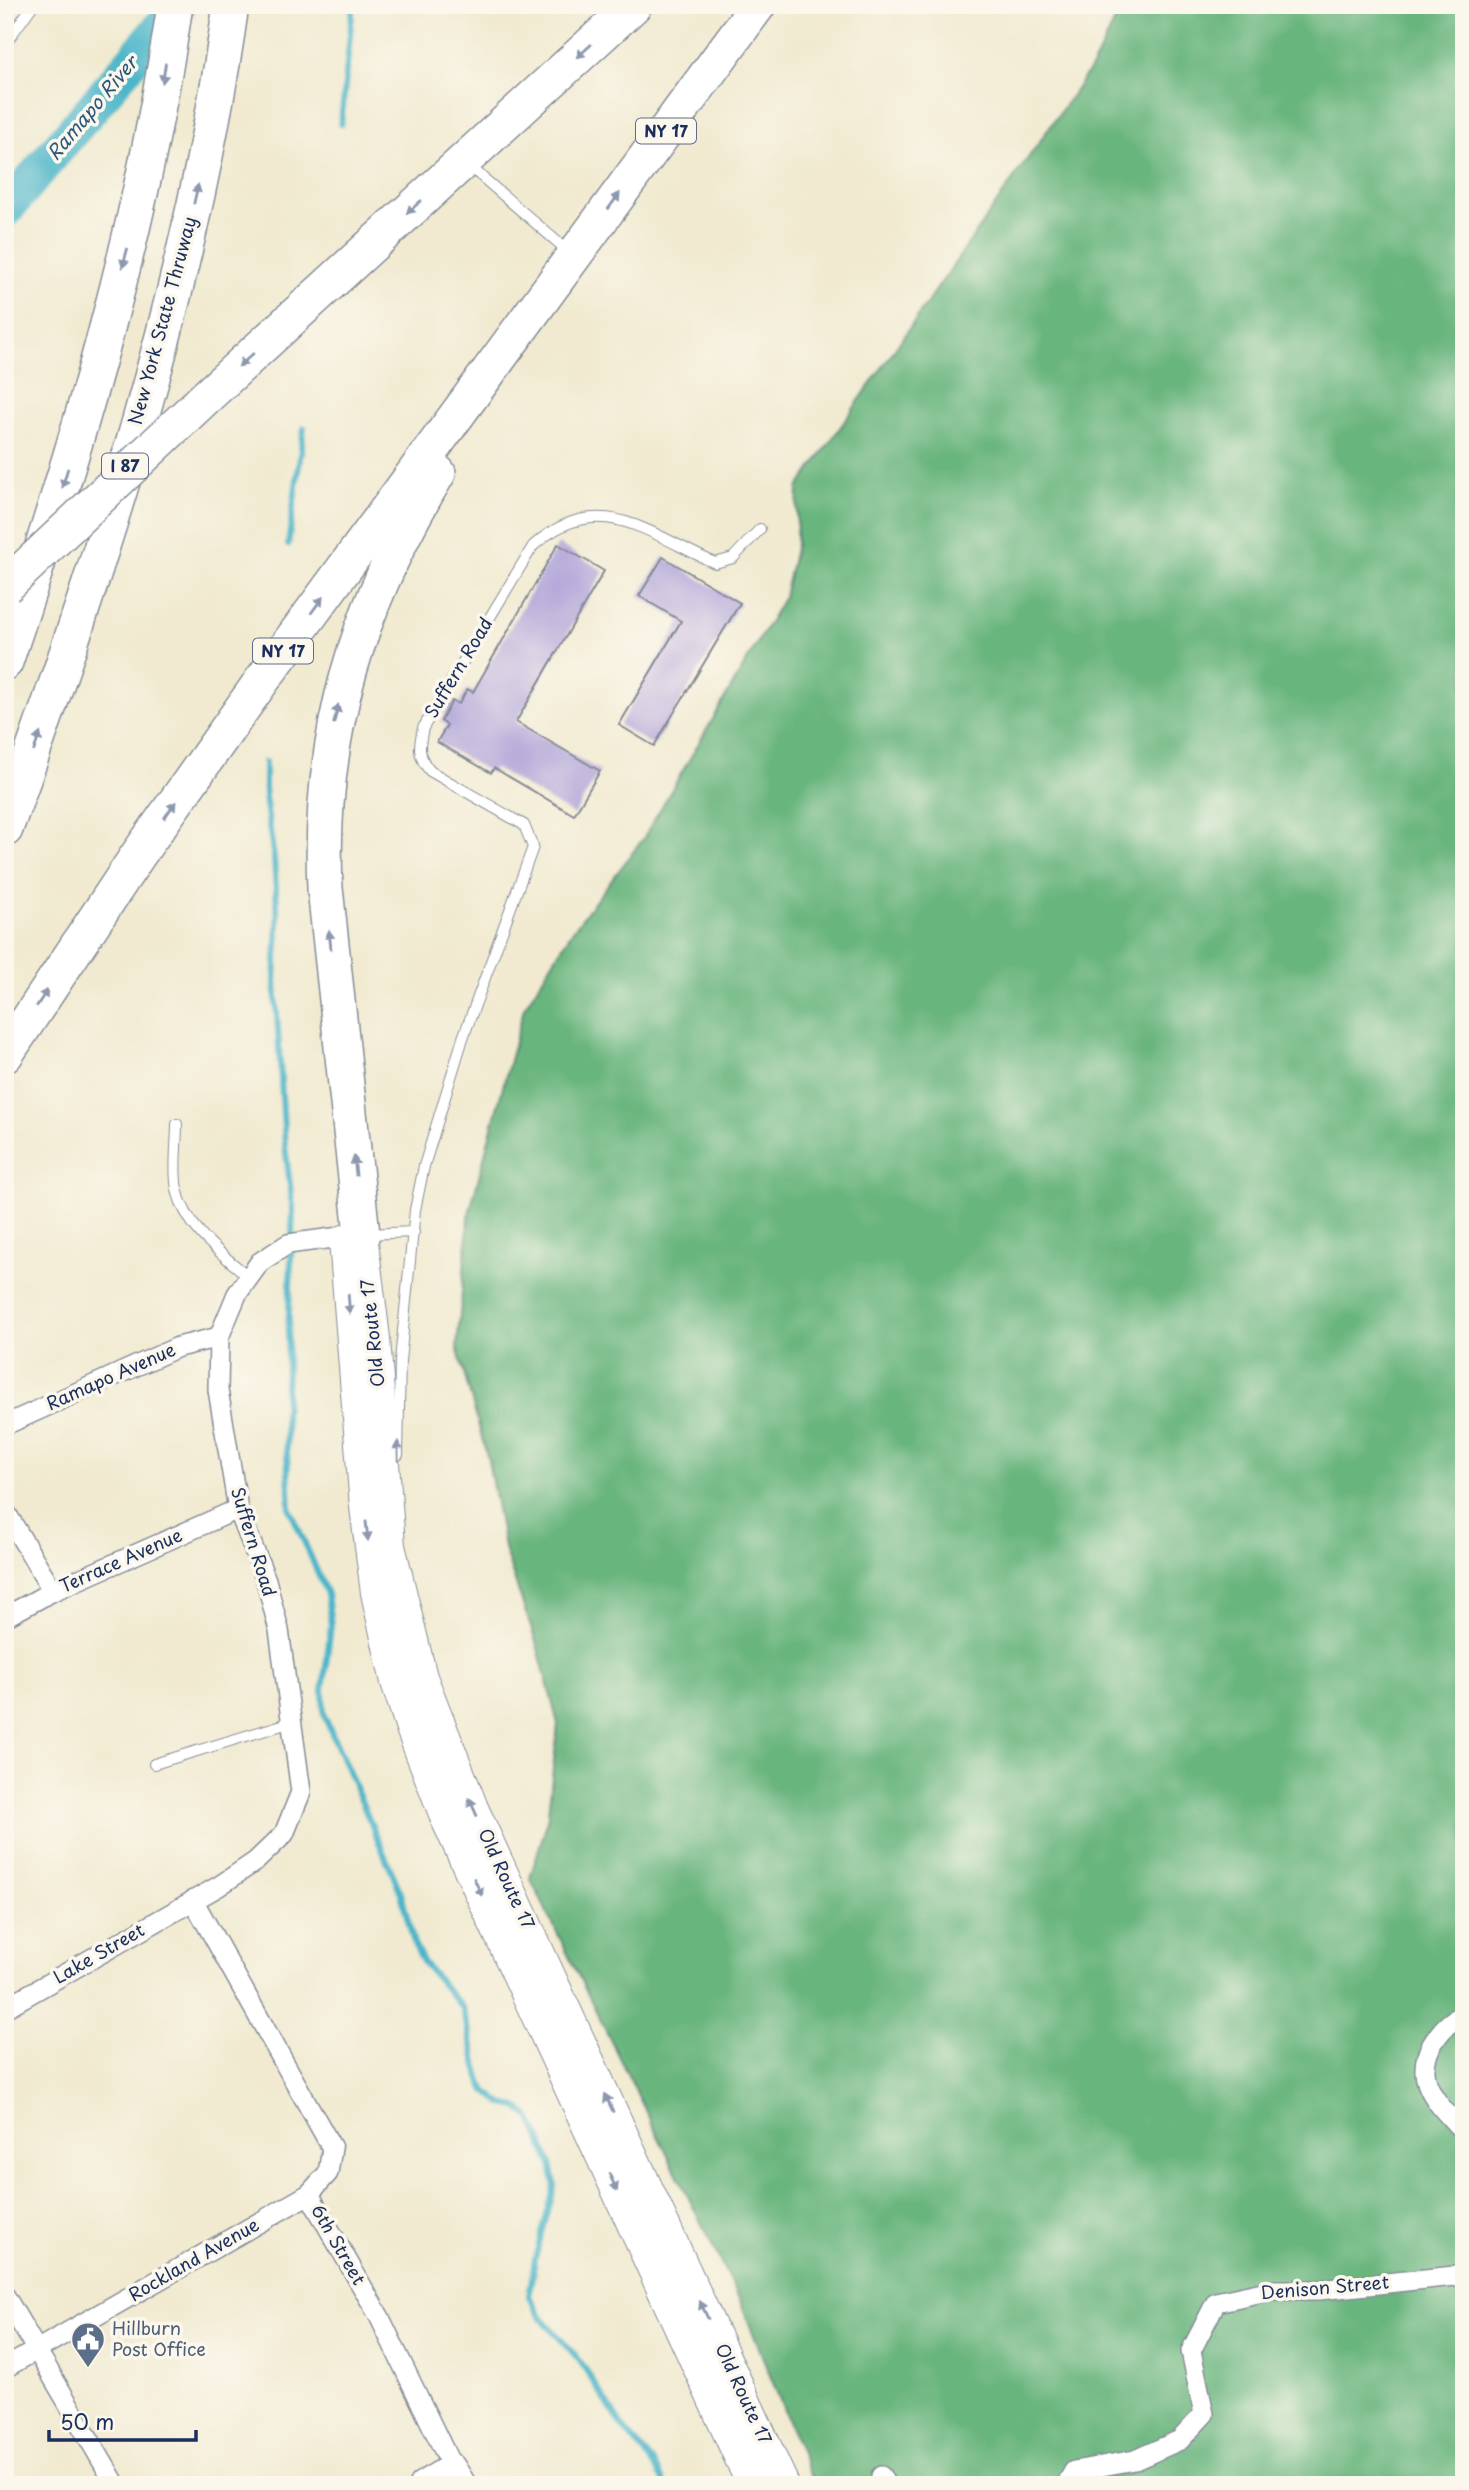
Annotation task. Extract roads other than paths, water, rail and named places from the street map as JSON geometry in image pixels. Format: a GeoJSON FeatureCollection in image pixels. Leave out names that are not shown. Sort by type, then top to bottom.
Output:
{"type":"FeatureCollection","features":[{"type":"Feature","properties":{"kind":"highway"},"geometry":{"type":"LineString","coordinates":[[5,662],[80,426],[141,192],[175,5]]}},
{"type":"Feature","properties":{"kind":"highway","name":"New York State Thruway"},"geometry":{"type":"LineString","coordinates":[[5,829],[69,645],[132,442],[181,256],[216,95],[231,5]]}},
{"type":"Feature","properties":{"kind":"highway"},"geometry":{"type":"LineString","coordinates":[[5,587],[205,398],[634,5]]}},
{"type":"Feature","properties":{"kind":"highway","name":"NY 17"},"geometry":{"type":"LineString","coordinates":[[5,1055],[200,766],[758,5]]}},
{"type":"Feature","properties":{"kind":"highway"},"geometry":{"type":"LineString","coordinates":[[353,1235],[325,888],[324,803],[334,726],[357,639],[408,526],[574,256]]}},
{"type":"Feature","properties":{"kind":"main road","name":"Old Route 17"},"geometry":{"type":"LineString","coordinates":[[353,1235],[375,1338],[390,1546],[422,1677],[454,1764],[784,2484]]}},
{"type":"Feature","properties":{"kind":"main road","name":"Old Route 17"},"geometry":{"type":"LineString","coordinates":[[353,1235],[369,1550],[386,1640],[412,1731],[446,1819],[752,2485]]}},
{"type":"Feature","properties":{"kind":"street","name":"Suffern Road"},"geometry":{"type":"LineString","coordinates":[[193,1900],[256,1861],[284,1834],[302,1792],[279,1630],[266,1580],[238,1509],[218,1390],[219,1337],[226,1315],[248,1276],[260,1262],[297,1242],[353,1235]]}},
{"type":"Feature","properties":{"kind":"street","name":"Ramapo Avenue"},"geometry":{"type":"LineString","coordinates":[[5,1425],[177,1347],[219,1337]]}},
{"type":"Feature","properties":{"kind":"street","name":"Terrace Avenue"},"geometry":{"type":"LineString","coordinates":[[5,1617],[52,1591],[238,1509]]}},
{"type":"Feature","properties":{"kind":"street"},"geometry":{"type":"LineString","coordinates":[[5,1511],[52,1591]]}},
{"type":"Feature","properties":{"kind":"street","name":"Lake Street"},"geometry":{"type":"LineString","coordinates":[[5,2008],[193,1900]]}},
{"type":"Feature","properties":{"kind":"street","name":"6th Street"},"geometry":{"type":"LineString","coordinates":[[193,1900],[332,2148],[328,2173],[309,2194],[379,2316],[458,2476]]}},
{"type":"Feature","properties":{"kind":"street"},"geometry":{"type":"LineString","coordinates":[[1464,2014],[1453,2019],[1433,2042],[1425,2072],[1435,2097],[1464,2132]]}},
{"type":"Feature","properties":{"kind":"street","name":"Rockland Avenue"},"geometry":{"type":"LineString","coordinates":[[5,2368],[309,2194]]}},
{"type":"Feature","properties":{"kind":"street","name":"Denison Street"},"geometry":{"type":"LineString","coordinates":[[1066,2485],[1074,2471],[1135,2460],[1180,2440],[1204,2414],[1191,2351],[1216,2302],[1272,2290],[1319,2290],[1464,2275]]}},
{"type":"Feature","properties":{"kind":"street"},"geometry":{"type":"LineString","coordinates":[[5,2296],[116,2485]]}},
{"type":"Feature","properties":{"kind":"street"},"geometry":{"type":"LineString","coordinates":[[422,2485],[458,2476]]}},
{"type":"Feature","properties":{"kind":"lane"},"geometry":{"type":"LineString","coordinates":[[5,44],[33,5]]}},
{"type":"Feature","properties":{"kind":"lane"},"geometry":{"type":"LineString","coordinates":[[464,161],[574,256]]}},
{"type":"Feature","properties":{"kind":"lane","name":"Suffern Road"},"geometry":{"type":"LineString","coordinates":[[398,1462],[400,1361],[424,1166],[450,1079],[533,847],[524,825],[502,809],[430,771],[422,762],[418,749],[423,729],[533,546],[552,529],[586,516],[626,521],[715,563],[733,558],[749,544],[760,529]]}},
{"type":"Feature","properties":{"kind":"lane"},"geometry":{"type":"LineString","coordinates":[[177,1124],[177,1189],[188,1218],[205,1238],[248,1276]]}},
{"type":"Feature","properties":{"kind":"lane","name":"Suffern Road"},"geometry":{"type":"LineString","coordinates":[[353,1235],[414,1232]]}},
{"type":"Feature","properties":{"kind":"lane"},"geometry":{"type":"LineString","coordinates":[[404,1555],[428,1679],[454,1764]]}},
{"type":"Feature","properties":{"kind":"lane"},"geometry":{"type":"LineString","coordinates":[[155,1764],[292,1722]]}},
{"type":"Feature","properties":{"kind":"waterway","name":"Ramapo River"},"geometry":{"type":"LineString","coordinates":[[5,211],[179,5]]}},
{"type":"Feature","properties":{"kind":"waterway"},"geometry":{"type":"LineString","coordinates":[[341,124],[353,5]]}},
{"type":"Feature","properties":{"kind":"waterway"},"geometry":{"type":"LineString","coordinates":[[288,545],[304,428]]}},
{"type":"Feature","properties":{"kind":"waterway"},"geometry":{"type":"LineString","coordinates":[[265,762],[265,797],[274,859],[278,923],[275,981],[285,1146],[293,1209],[285,1415],[290,1509],[327,1594],[331,1625],[323,1689],[324,1715],[401,1893],[414,1944],[424,1963],[463,2009],[480,2079],[486,2091],[503,2104],[517,2107],[530,2117],[551,2164],[555,2185],[535,2259],[529,2296],[540,2316],[580,2361],[622,2426],[653,2463],[665,2485]]}},
{"type":"Feature","properties":{"kind":"place","name":"Hillburn Post Office"},"geometry":{"type":"Point","coordinates":[88,2369]}}]}
